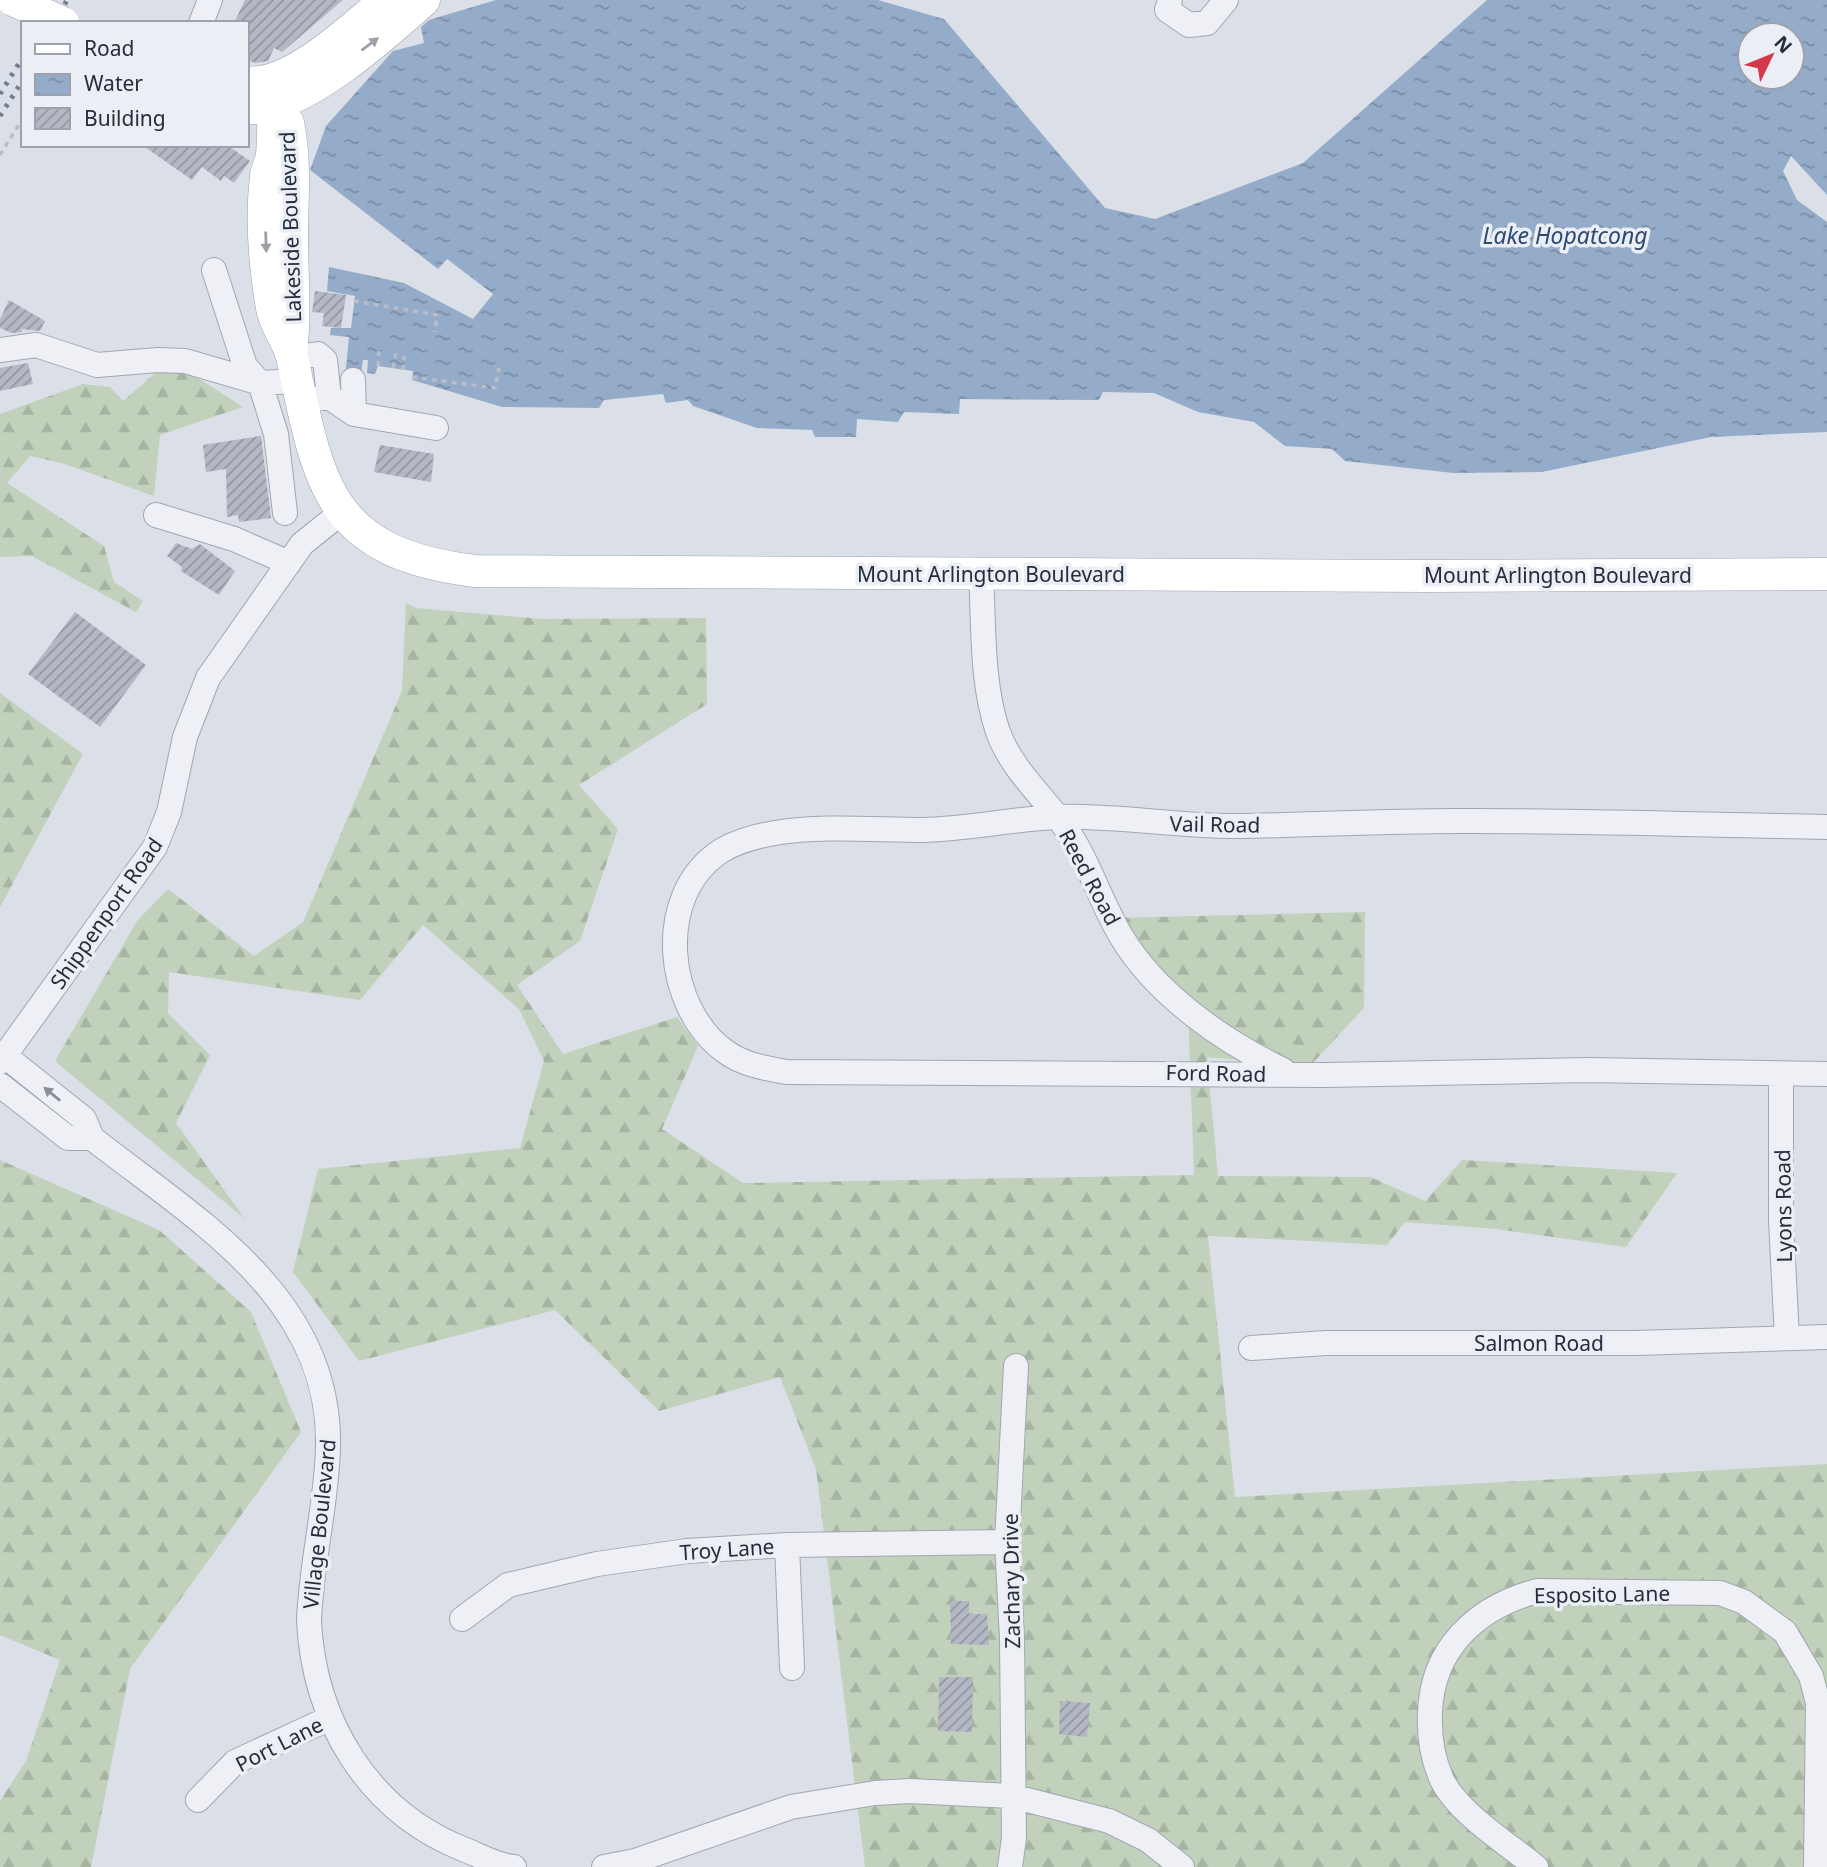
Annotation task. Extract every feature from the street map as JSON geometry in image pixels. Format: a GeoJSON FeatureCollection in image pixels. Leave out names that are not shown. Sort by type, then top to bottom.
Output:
{"type":"FeatureCollection","features":[{"type":"Feature","properties":{"kind":"main road"},"geometry":{"type":"LineString","coordinates":[[13,0],[59,21]]}},
{"type":"Feature","properties":{"kind":"main road"},"geometry":{"type":"LineString","coordinates":[[265,97],[292,72],[386,0]]}},
{"type":"Feature","properties":{"kind":"main road","name":"Lakeside Boulevard"},"geometry":{"type":"LineString","coordinates":[[265,97],[313,88],[424,0]]}},
{"type":"Feature","properties":{"kind":"main road"},"geometry":{"type":"LineString","coordinates":[[292,142],[302,131],[343,65]]}},
{"type":"Feature","properties":{"kind":"main road","name":"Lakeside Boulevard"},"geometry":{"type":"LineString","coordinates":[[265,97],[292,142],[292,255],[302,378]]}},
{"type":"Feature","properties":{"kind":"main road","name":"Lakeside Boulevard"},"geometry":{"type":"LineString","coordinates":[[265,97],[271,158],[266,174],[266,245],[272,312],[302,378]]}},
{"type":"Feature","properties":{"kind":"main road"},"geometry":{"type":"LineString","coordinates":[[248,130],[266,174]]}},
{"type":"Feature","properties":{"kind":"main road","name":"Mount Arlington Boulevard"},"geometry":{"type":"LineString","coordinates":[[302,378],[313,455],[328,490],[361,531],[402,556],[434,566],[475,571],[981,574],[1827,574]]}},
{"type":"Feature","properties":{"kind":"street"},"geometry":{"type":"LineString","coordinates":[[202,21],[210,0]]}},
{"type":"Feature","properties":{"kind":"street"},"geometry":{"type":"LineString","coordinates":[[1170,0],[1167,10],[1189,25],[1207,23],[1226,0]]}},
{"type":"Feature","properties":{"kind":"street"},"geometry":{"type":"LineString","coordinates":[[214,270],[245,366],[260,383],[276,433],[285,513]]}},
{"type":"Feature","properties":{"kind":"street"},"geometry":{"type":"LineString","coordinates":[[0,350],[36,345],[97,365],[138,360],[185,361],[260,383],[302,378],[354,414],[436,428]]}},
{"type":"Feature","properties":{"kind":"street"},"geometry":{"type":"LineString","coordinates":[[353,380],[354,414]]}},
{"type":"Feature","properties":{"kind":"street","name":"Shippenport Road"},"geometry":{"type":"LineString","coordinates":[[2,1059],[155,847],[169,812],[184,737],[194,708],[222,655],[302,544],[343,511]]}},
{"type":"Feature","properties":{"kind":"street"},"geometry":{"type":"LineString","coordinates":[[156,515],[234,539],[289,563]]}},
{"type":"Feature","properties":{"kind":"street","name":"Reed Road"},"geometry":{"type":"LineString","coordinates":[[981,574],[985,676],[999,734],[1018,769],[1057,817],[1088,868],[1122,939],[1150,974],[1243,1051],[1293,1074]]}},
{"type":"Feature","properties":{"kind":"street","name":"Vail Road"},"geometry":{"type":"LineString","coordinates":[[675,951],[681,910],[688,890],[705,866],[720,851],[744,840],[777,832],[927,830],[1057,817],[1240,826],[1470,821],[1827,827]]}},
{"type":"Feature","properties":{"kind":"street","name":"Ford Road"},"geometry":{"type":"LineString","coordinates":[[675,951],[684,1000],[702,1031],[727,1054],[755,1067],[820,1074],[1293,1074],[1588,1070],[1827,1074]]}},
{"type":"Feature","properties":{"kind":"street","name":"Village Boulevard"},"geometry":{"type":"LineString","coordinates":[[2,1059],[84,1119],[92,1138],[220,1239],[265,1280],[287,1309],[311,1354],[326,1410],[328,1446],[310,1596],[310,1633],[321,1697],[339,1739],[362,1773],[396,1808],[445,1842],[507,1867],[514,1867]]}},
{"type":"Feature","properties":{"kind":"street","name":"Lyons Road"},"geometry":{"type":"LineString","coordinates":[[1781,1074],[1781,1220],[1787,1338]]}},
{"type":"Feature","properties":{"kind":"street","name":"Village Boulevard"},"geometry":{"type":"LineString","coordinates":[[0,1085],[68,1138],[92,1138]]}},
{"type":"Feature","properties":{"kind":"street","name":"Salmon Road"},"geometry":{"type":"LineString","coordinates":[[1251,1348],[1326,1343],[1637,1343],[1827,1337]]}},
{"type":"Feature","properties":{"kind":"street","name":"Zachary Drive"},"geometry":{"type":"LineString","coordinates":[[1010,1867],[1014,1838],[1012,1638],[1007,1542],[1016,1366]]}},
{"type":"Feature","properties":{"kind":"street","name":"Troy Lane"},"geometry":{"type":"LineString","coordinates":[[462,1619],[508,1585],[552,1573],[687,1551],[787,1545],[1007,1542]]}},
{"type":"Feature","properties":{"kind":"street"},"geometry":{"type":"LineString","coordinates":[[787,1545],[792,1668]]}},
{"type":"Feature","properties":{"kind":"street","name":"Esposito Lane"},"geometry":{"type":"LineString","coordinates":[[1536,1867],[1461,1806],[1443,1781],[1434,1753],[1430,1727],[1431,1696],[1437,1670],[1451,1645],[1468,1625],[1491,1609],[1512,1598],[1537,1591],[1720,1593],[1744,1602],[1785,1632],[1811,1676],[1818,1703],[1816,1867]]}},
{"type":"Feature","properties":{"kind":"street","name":"Port Lane"},"geometry":{"type":"LineString","coordinates":[[198,1800],[235,1762],[330,1718]]}},
{"type":"Feature","properties":{"kind":"street"},"geometry":{"type":"LineString","coordinates":[[604,1867],[635,1861],[791,1807],[910,1791],[1012,1796],[1109,1821],[1148,1840],[1182,1867]]}},
{"type":"Feature","properties":{"kind":"path"},"geometry":{"type":"LineString","coordinates":[[0,155],[21,121]]}},
{"type":"Feature","properties":{"kind":"path"},"geometry":{"type":"LineString","coordinates":[[354,301],[437,315],[435,332]]}},
{"type":"Feature","properties":{"kind":"path"},"geometry":{"type":"LineString","coordinates":[[378,366],[379,349]]}},
{"type":"Feature","properties":{"kind":"path"},"geometry":{"type":"LineString","coordinates":[[393,368],[396,352]]}},
{"type":"Feature","properties":{"kind":"path"},"geometry":{"type":"LineString","coordinates":[[403,370],[404,356]]}},
{"type":"Feature","properties":{"kind":"path"},"geometry":{"type":"LineString","coordinates":[[412,377],[495,388],[499,368]]}},
{"type":"Feature","properties":{"kind":"green space"},"geometry":{"type":"Polygon","coordinates":[[[170,360],[243,407],[160,435],[154,496],[65,464],[30,456],[7,483],[104,546],[114,582],[143,601],[136,612],[32,556],[0,557],[0,414],[83,384],[110,387],[123,401],[170,360]]]}},
{"type":"Feature","properties":{"kind":"green space"},"geometry":{"type":"Polygon","coordinates":[[[406,603],[416,608],[541,619],[706,618],[707,704],[579,785],[618,829],[580,941],[517,985],[563,1054],[677,1017],[698,1046],[662,1129],[743,1183],[1194,1175],[1188,1008],[1111,918],[1365,912],[1364,1008],[1309,1067],[1207,1057],[1218,1176],[1370,1177],[1425,1201],[1462,1160],[1677,1173],[1626,1247],[1496,1229],[1405,1222],[1387,1245],[1208,1236],[1235,1497],[1827,1464],[1827,1867],[865,1867],[816,1469],[780,1377],[659,1411],[555,1310],[359,1361],[293,1272],[318,1169],[520,1148],[544,1061],[519,1009],[423,925],[360,1000],[169,972],[168,1013],[210,1055],[176,1123],[245,1219],[55,1061],[137,921],[168,889],[254,956],[303,922],[402,691],[406,603]]]}},
{"type":"Feature","properties":{"kind":"green space"},"geometry":{"type":"Polygon","coordinates":[[[0,693],[83,754],[0,907],[0,693]]]}},
{"type":"Feature","properties":{"kind":"green space"},"geometry":{"type":"Polygon","coordinates":[[[0,1160],[159,1230],[251,1312],[301,1432],[130,1669],[91,1867],[0,1867],[0,1801],[26,1761],[60,1660],[0,1635],[0,1160]]]}},
{"type":"Feature","properties":{"kind":"water","name":"Lake Hopatcong"},"geometry":{"type":"Polygon","coordinates":[[[496,0],[878,0],[944,19],[1105,208],[1155,219],[1303,163],[1487,0],[1827,0],[1827,195],[1791,156],[1783,171],[1797,200],[1827,222],[1827,432],[1711,437],[1542,472],[1453,473],[1345,461],[1332,449],[1285,446],[1254,422],[1198,412],[1154,393],[1103,392],[1099,400],[960,399],[959,414],[904,412],[898,422],[857,419],[856,437],[815,437],[812,430],[757,428],[693,406],[688,400],[666,403],[663,394],[604,400],[599,408],[502,407],[412,380],[413,371],[378,366],[375,374],[367,373],[368,360],[363,360],[360,382],[345,378],[349,337],[330,335],[331,328],[351,328],[355,296],[327,291],[329,267],[404,283],[473,319],[493,294],[447,259],[438,269],[310,170],[326,126],[393,51],[424,43],[421,27],[429,20],[496,0]]]}},
{"type":"Feature","properties":{"kind":"building"},"geometry":{"type":"Polygon","coordinates":[[[245,0],[343,0],[282,52],[274,48],[268,61],[255,63],[248,60],[248,21],[235,21],[245,0]]]}},
{"type":"Feature","properties":{"kind":"building"},"geometry":{"type":"Polygon","coordinates":[[[145,147],[230,147],[250,161],[234,183],[224,176],[221,181],[202,167],[192,180],[145,147]]]}},
{"type":"Feature","properties":{"kind":"building"},"geometry":{"type":"Polygon","coordinates":[[[315,291],[346,295],[341,328],[322,326],[324,313],[312,312],[315,291]]]}},
{"type":"Feature","properties":{"kind":"building"},"geometry":{"type":"Polygon","coordinates":[[[9,300],[45,321],[40,331],[21,329],[22,332],[11,333],[0,328],[0,319],[9,300]]]}},
{"type":"Feature","properties":{"kind":"building"},"geometry":{"type":"Polygon","coordinates":[[[28,363],[33,384],[0,391],[0,368],[28,363]]]}},
{"type":"Feature","properties":{"kind":"building"},"geometry":{"type":"Polygon","coordinates":[[[261,436],[271,518],[239,522],[238,515],[227,517],[226,469],[206,472],[203,445],[261,436]]]}},
{"type":"Feature","properties":{"kind":"building"},"geometry":{"type":"Polygon","coordinates":[[[380,445],[434,454],[431,482],[374,472],[380,445]]]}},
{"type":"Feature","properties":{"kind":"building"},"geometry":{"type":"Polygon","coordinates":[[[176,543],[192,549],[200,544],[235,571],[219,595],[181,571],[182,567],[167,556],[176,543]]]}},
{"type":"Feature","properties":{"kind":"building"},"geometry":{"type":"Polygon","coordinates":[[[75,612],[146,665],[100,727],[28,674],[75,612]]]}},
{"type":"Feature","properties":{"kind":"building"},"geometry":{"type":"Polygon","coordinates":[[[950,1601],[969,1601],[969,1614],[987,1614],[989,1645],[951,1644],[950,1601]]]}},
{"type":"Feature","properties":{"kind":"building"},"geometry":{"type":"Polygon","coordinates":[[[939,1677],[973,1677],[972,1732],[938,1731],[939,1677]]]}},
{"type":"Feature","properties":{"kind":"building"},"geometry":{"type":"Polygon","coordinates":[[[1060,1701],[1090,1703],[1087,1737],[1059,1734],[1060,1701]]]}},
{"type":"Feature","properties":{"kind":"railway"},"geometry":{"type":"LineString","coordinates":[[43,21],[54,0]]}},
{"type":"Feature","properties":{"kind":"railway"},"geometry":{"type":"LineString","coordinates":[[56,21],[67,0]]}},
{"type":"Feature","properties":{"kind":"railway"},"geometry":{"type":"LineString","coordinates":[[0,94],[21,60]]}},
{"type":"Feature","properties":{"kind":"railway"},"geometry":{"type":"LineString","coordinates":[[0,116],[21,83]]}}]}
